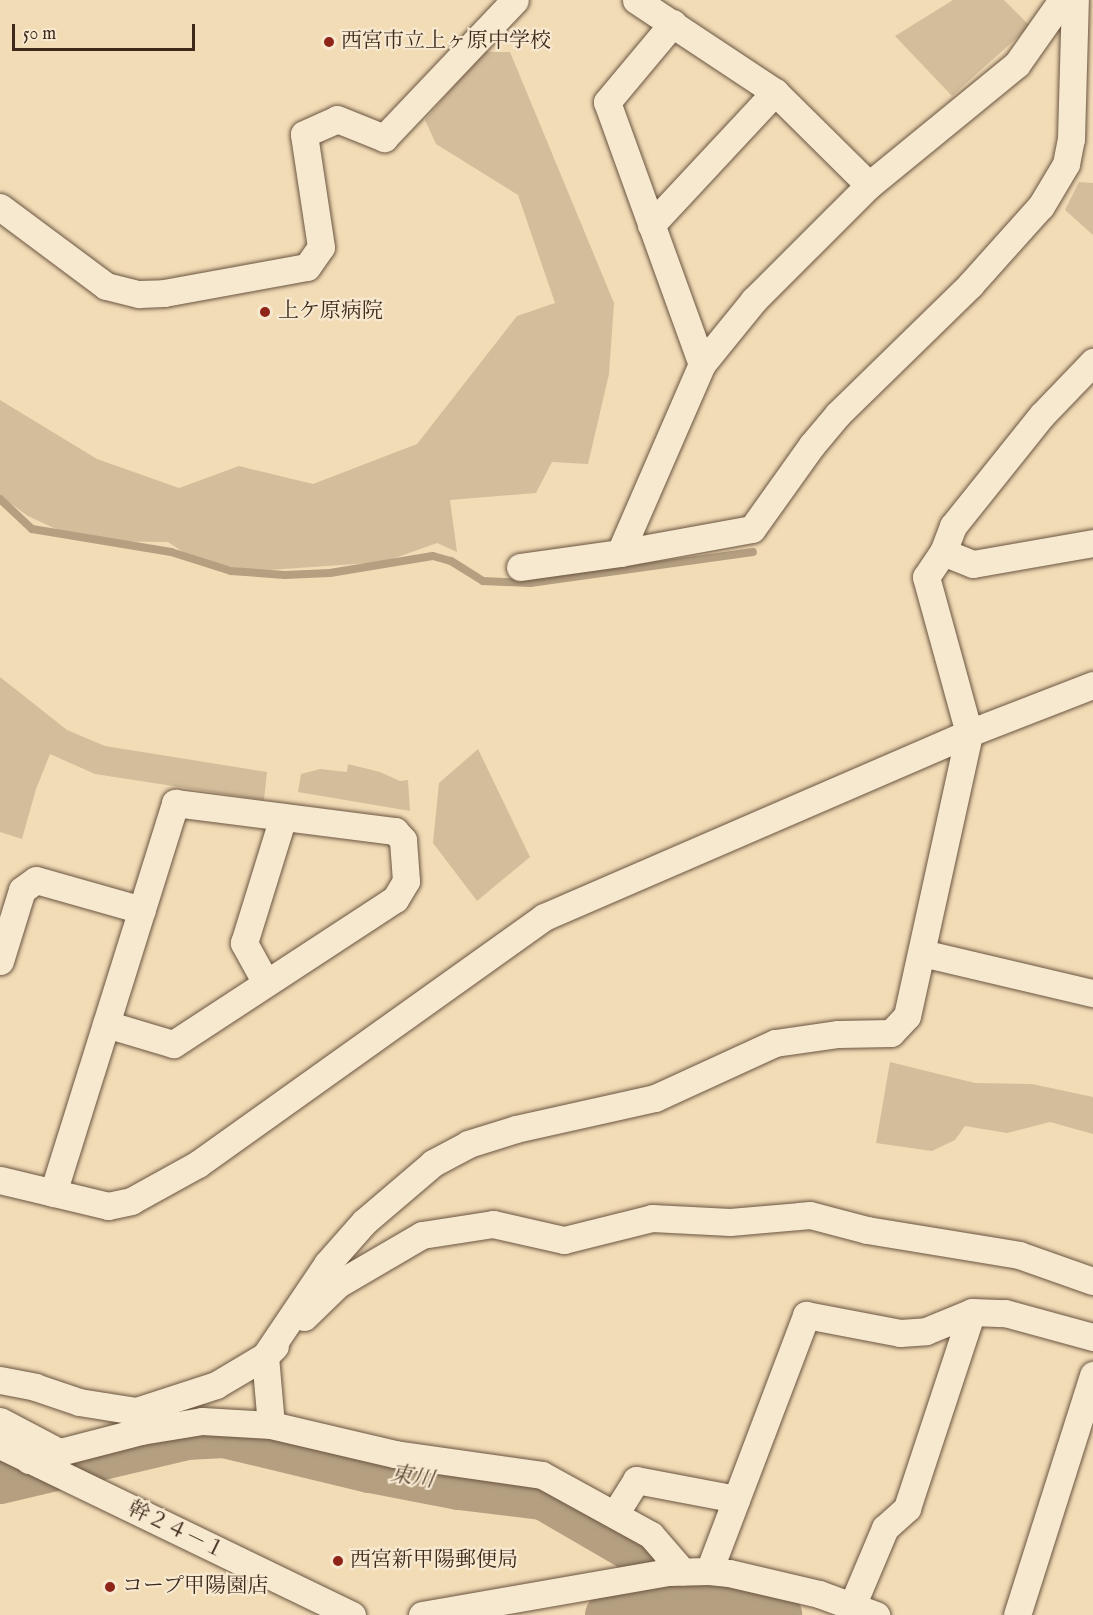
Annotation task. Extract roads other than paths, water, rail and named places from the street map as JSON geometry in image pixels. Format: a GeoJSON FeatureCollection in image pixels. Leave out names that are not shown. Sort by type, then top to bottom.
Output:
{"type":"FeatureCollection","features":[{"type":"Feature","properties":{"kind":"street"},"geometry":{"type":"LineString","coordinates":[[0,207],[106,286],[139,294],[164,293],[307,267],[321,247],[304,134],[337,119],[384,138],[515,0]]}},
{"type":"Feature","properties":{"kind":"street"},"geometry":{"type":"LineString","coordinates":[[636,0],[775,92],[869,185]]}},
{"type":"Feature","properties":{"kind":"street"},"geometry":{"type":"LineString","coordinates":[[620,553],[702,364],[754,300],[869,185],[1017,64],[1062,0]]}},
{"type":"Feature","properties":{"kind":"street"},"geometry":{"type":"LineString","coordinates":[[520,567],[620,553],[752,529],[812,445],[838,414],[970,285],[1041,206],[1082,134],[1075,0]]}},
{"type":"Feature","properties":{"kind":"street"},"geometry":{"type":"LineString","coordinates":[[673,23],[606,102],[702,364]]}},
{"type":"Feature","properties":{"kind":"street"},"geometry":{"type":"LineString","coordinates":[[651,225],[775,92]]}},
{"type":"Feature","properties":{"kind":"street"},"geometry":{"type":"LineString","coordinates":[[271,1425],[265,1356],[327,1264],[364,1222],[433,1162],[468,1144],[516,1129],[655,1098],[775,1043],[838,1034],[891,1034],[908,1016],[969,733],[926,577],[943,552],[953,526],[1042,415],[1093,362]]}},
{"type":"Feature","properties":{"kind":"street"},"geometry":{"type":"LineString","coordinates":[[943,552],[973,564],[1093,543]]}},
{"type":"Feature","properties":{"kind":"street"},"geometry":{"type":"LineString","coordinates":[[0,1180],[108,1206],[131,1201],[198,1164],[544,917],[969,733],[1093,685]]}},
{"type":"Feature","properties":{"kind":"street"},"geometry":{"type":"LineString","coordinates":[[53,1193],[175,803],[394,831],[403,840],[406,882],[395,899],[173,1044],[106,1024]]}},
{"type":"Feature","properties":{"kind":"street"},"geometry":{"type":"LineString","coordinates":[[266,983],[244,943],[283,817]]}},
{"type":"Feature","properties":{"kind":"street"},"geometry":{"type":"LineString","coordinates":[[0,961],[22,890],[36,880],[142,910]]}},
{"type":"Feature","properties":{"kind":"street"},"geometry":{"type":"LineString","coordinates":[[922,954],[1093,993]]}},
{"type":"Feature","properties":{"kind":"street"},"geometry":{"type":"LineString","coordinates":[[0,1420],[60,1464],[138,1421],[216,1385],[265,1356],[338,1284],[422,1235],[493,1224],[564,1240],[652,1218],[730,1222],[810,1215],[867,1230],[1019,1255],[1093,1281]]}},
{"type":"Feature","properties":{"kind":"street"},"geometry":{"type":"LineString","coordinates":[[422,1615],[660,1574],[709,1571],[729,1573],[819,1594],[864,1611],[885,1528],[907,1508],[972,1312]]}},
{"type":"Feature","properties":{"kind":"street"},"geometry":{"type":"LineString","coordinates":[[709,1571],[806,1315],[900,1333],[926,1331],[972,1312],[1005,1313],[1093,1337]]}},
{"type":"Feature","properties":{"kind":"street"},"geometry":{"type":"LineString","coordinates":[[1017,1615],[1093,1375]]}},
{"type":"Feature","properties":{"kind":"street"},"geometry":{"type":"LineString","coordinates":[[0,1380],[35,1387],[138,1421],[202,1421],[271,1425],[395,1454],[542,1475],[651,1535],[660,1574]]}},
{"type":"Feature","properties":{"kind":"street","name":"幹２４－１"},"geometry":{"type":"LineString","coordinates":[[15,1456],[60,1464],[352,1615]]}},
{"type":"Feature","properties":{"kind":"street"},"geometry":{"type":"LineString","coordinates":[[615,1514],[636,1480],[736,1498]]}},
{"type":"Feature","properties":{"kind":"waterway"},"geometry":{"type":"LineString","coordinates":[[0,499],[32,529],[171,552],[231,571],[285,575],[330,573],[433,556],[451,561],[483,581],[530,583],[753,552]]}},
{"type":"Feature","properties":{"kind":"waterway","name":"東川"},"geometry":{"type":"LineString","coordinates":[[0,1482],[187,1438],[224,1436],[370,1471],[459,1488],[543,1498],[634,1551],[661,1607]]}},
{"type":"Feature","properties":{"kind":"waterway","name":"東川"},"geometry":{"type":"LineString","coordinates":[[607,1615],[661,1607],[753,1605],[780,1615]]}},
{"type":"Feature","properties":{"kind":"place","name":"西宮市立上ヶ原中学校"},"geometry":{"type":"Point","coordinates":[329,42]}},
{"type":"Feature","properties":{"kind":"place","name":"上ケ原病院"},"geometry":{"type":"Point","coordinates":[265,312]}},
{"type":"Feature","properties":{"kind":"place","name":"西宮新甲陽郵便局"},"geometry":{"type":"Point","coordinates":[338,1561]}},
{"type":"Feature","properties":{"kind":"place","name":"コープ甲陽園店"},"geometry":{"type":"Point","coordinates":[110,1587]}}]}
